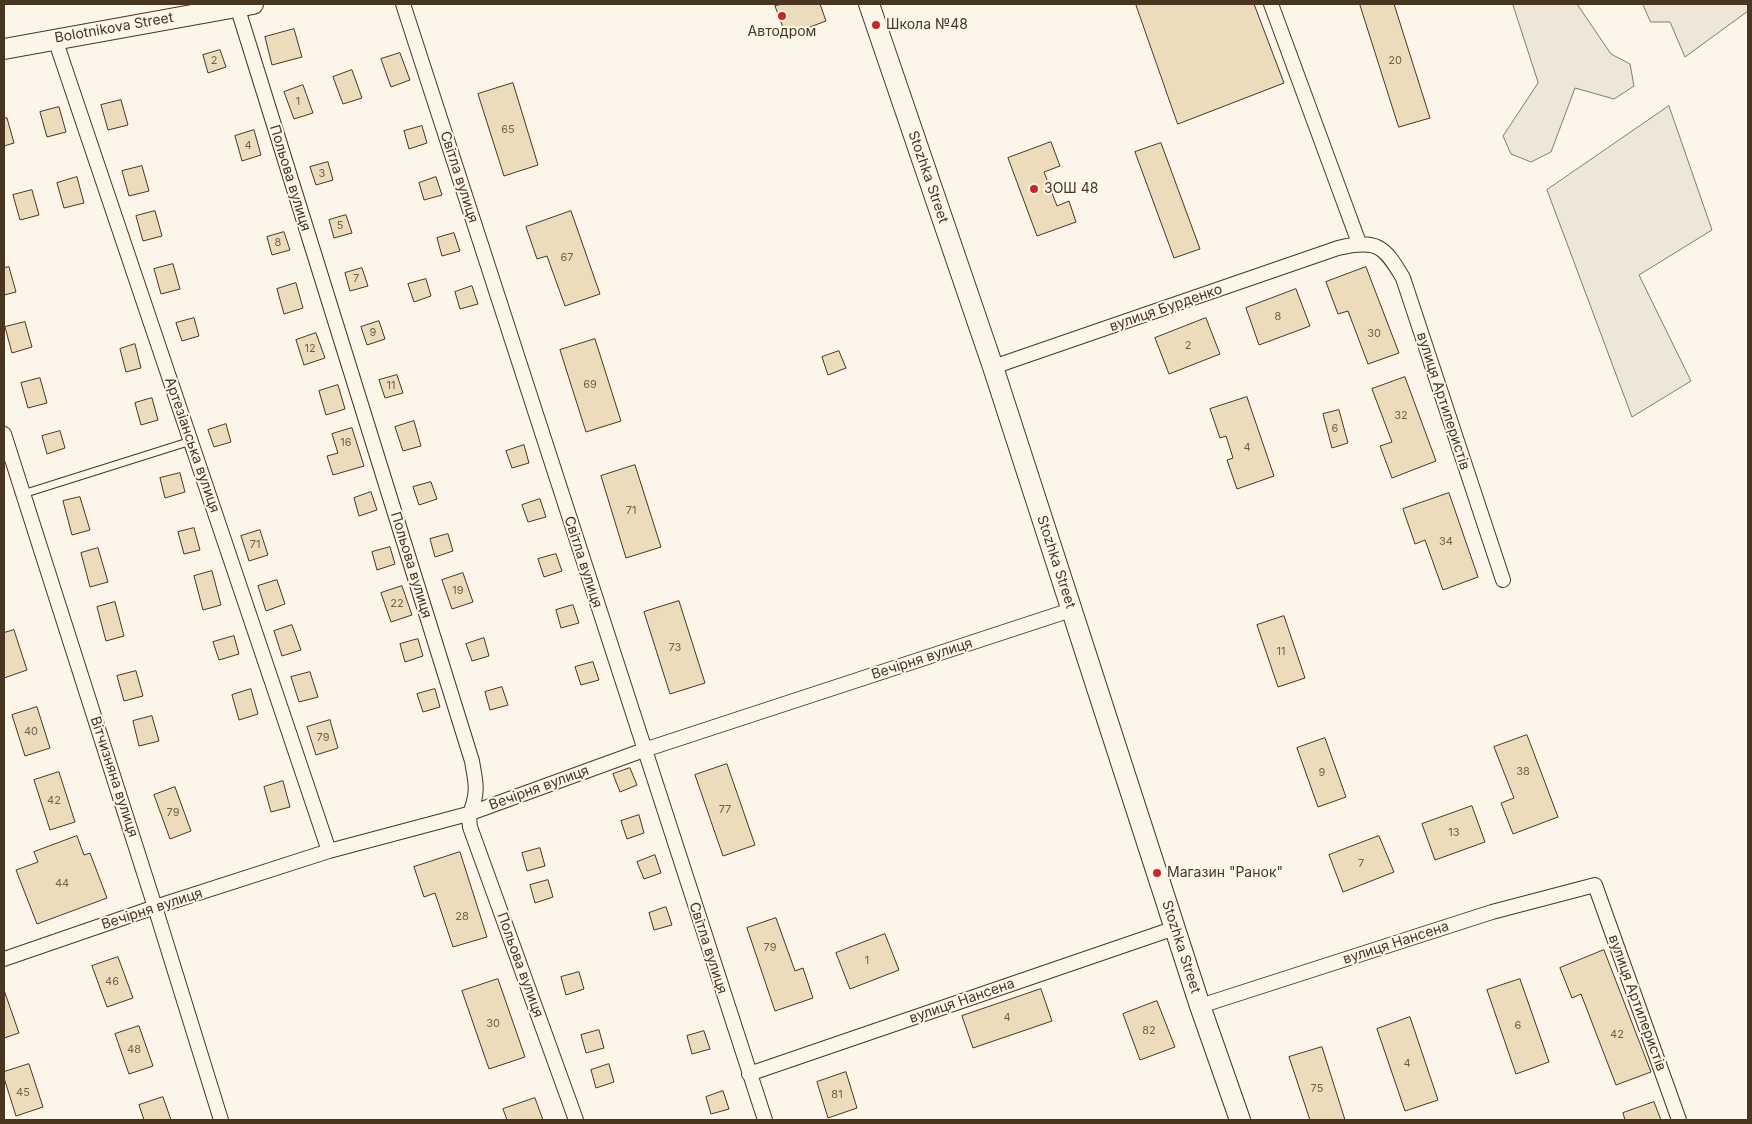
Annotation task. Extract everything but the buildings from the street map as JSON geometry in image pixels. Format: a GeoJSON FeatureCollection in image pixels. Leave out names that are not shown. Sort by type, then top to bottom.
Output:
{"type":"FeatureCollection","features":[{"type":"Feature","properties":{"kind":"street","name":"Світла вулиця"},"geometry":{"type":"LineString","coordinates":[[403,4],[765,1120]]}},
{"type":"Feature","properties":{"kind":"street","name":"Stozhka Street"},"geometry":{"type":"LineString","coordinates":[[869,4],[993,367],[1174,928],[1240,1120]]}},
{"type":"Feature","properties":{"kind":"street"},"geometry":{"type":"LineString","coordinates":[[1271,4],[1359,243]]}},
{"type":"Feature","properties":{"kind":"street","name":"Bolotnikova Street"},"geometry":{"type":"LineString","coordinates":[[4,49],[245,5]]}},
{"type":"Feature","properties":{"kind":"street","name":"Польова вулиця"},"geometry":{"type":"LineString","coordinates":[[245,5],[472,761],[476,787],[474,801],[468,814],[470,827],[576,1120]]}},
{"type":"Feature","properties":{"kind":"street","name":"Артезіанська вулиця"},"geometry":{"type":"LineString","coordinates":[[55,39],[329,852]]}},
{"type":"Feature","properties":{"kind":"street","name":"вулиця Бурденко"},"geometry":{"type":"LineString","coordinates":[[993,367],[1338,248],[1359,243]]}},
{"type":"Feature","properties":{"kind":"street","name":"вулиця Артилеристів"},"geometry":{"type":"LineString","coordinates":[[1359,243],[1377,247],[1392,259],[1403,278],[1503,580]]}},
{"type":"Feature","properties":{"kind":"street","name":"Вітчизняна вулиця"},"geometry":{"type":"LineString","coordinates":[[4,434],[221,1120]]}},
{"type":"Feature","properties":{"kind":"street","name":"Вечірня вулиця"},"geometry":{"type":"LineString","coordinates":[[4,959],[155,907],[329,852],[468,814],[644,750],[1071,610]]}},
{"type":"Feature","properties":{"kind":"street","name":"вулиця Артилеристів"},"geometry":{"type":"LineString","coordinates":[[1594,885],[1679,1120]]}},
{"type":"Feature","properties":{"kind":"street","name":"вулиця Нансена"},"geometry":{"type":"LineString","coordinates":[[1200,1006],[1492,912],[1594,885]]}},
{"type":"Feature","properties":{"kind":"street","name":"вулиця Нансена"},"geometry":{"type":"LineString","coordinates":[[749,1074],[1174,928]]}},
{"type":"Feature","properties":{"kind":"lane"},"geometry":{"type":"LineString","coordinates":[[23,494],[191,441]]}},
{"type":"Feature","properties":{"kind":"shaded area"},"geometry":{"type":"Polygon","coordinates":[[[1513,4],[1577,4],[1611,54],[1630,64],[1634,86],[1614,99],[1575,88],[1551,152],[1531,162],[1511,154],[1503,136],[1538,83],[1513,4]]]}},
{"type":"Feature","properties":{"kind":"shaded area"},"geometry":{"type":"Polygon","coordinates":[[[1643,4],[1748,4],[1748,11],[1685,57],[1670,22],[1651,22],[1643,4]]]}},
{"type":"Feature","properties":{"kind":"shaded area"},"geometry":{"type":"Polygon","coordinates":[[[1669,106],[1712,230],[1639,275],[1691,381],[1632,417],[1547,190],[1669,106]]]}},
{"type":"Feature","properties":{"kind":"place","name":"Автодром"},"geometry":{"type":"Point","coordinates":[782,16]}},
{"type":"Feature","properties":{"kind":"place","name":"Школа №48"},"geometry":{"type":"Point","coordinates":[876,25]}},
{"type":"Feature","properties":{"kind":"place","name":"ЗОШ 48"},"geometry":{"type":"Point","coordinates":[1034,189]}},
{"type":"Feature","properties":{"kind":"place","name":"Магазин \"Ранок\""},"geometry":{"type":"Point","coordinates":[1157,873]}}]}
